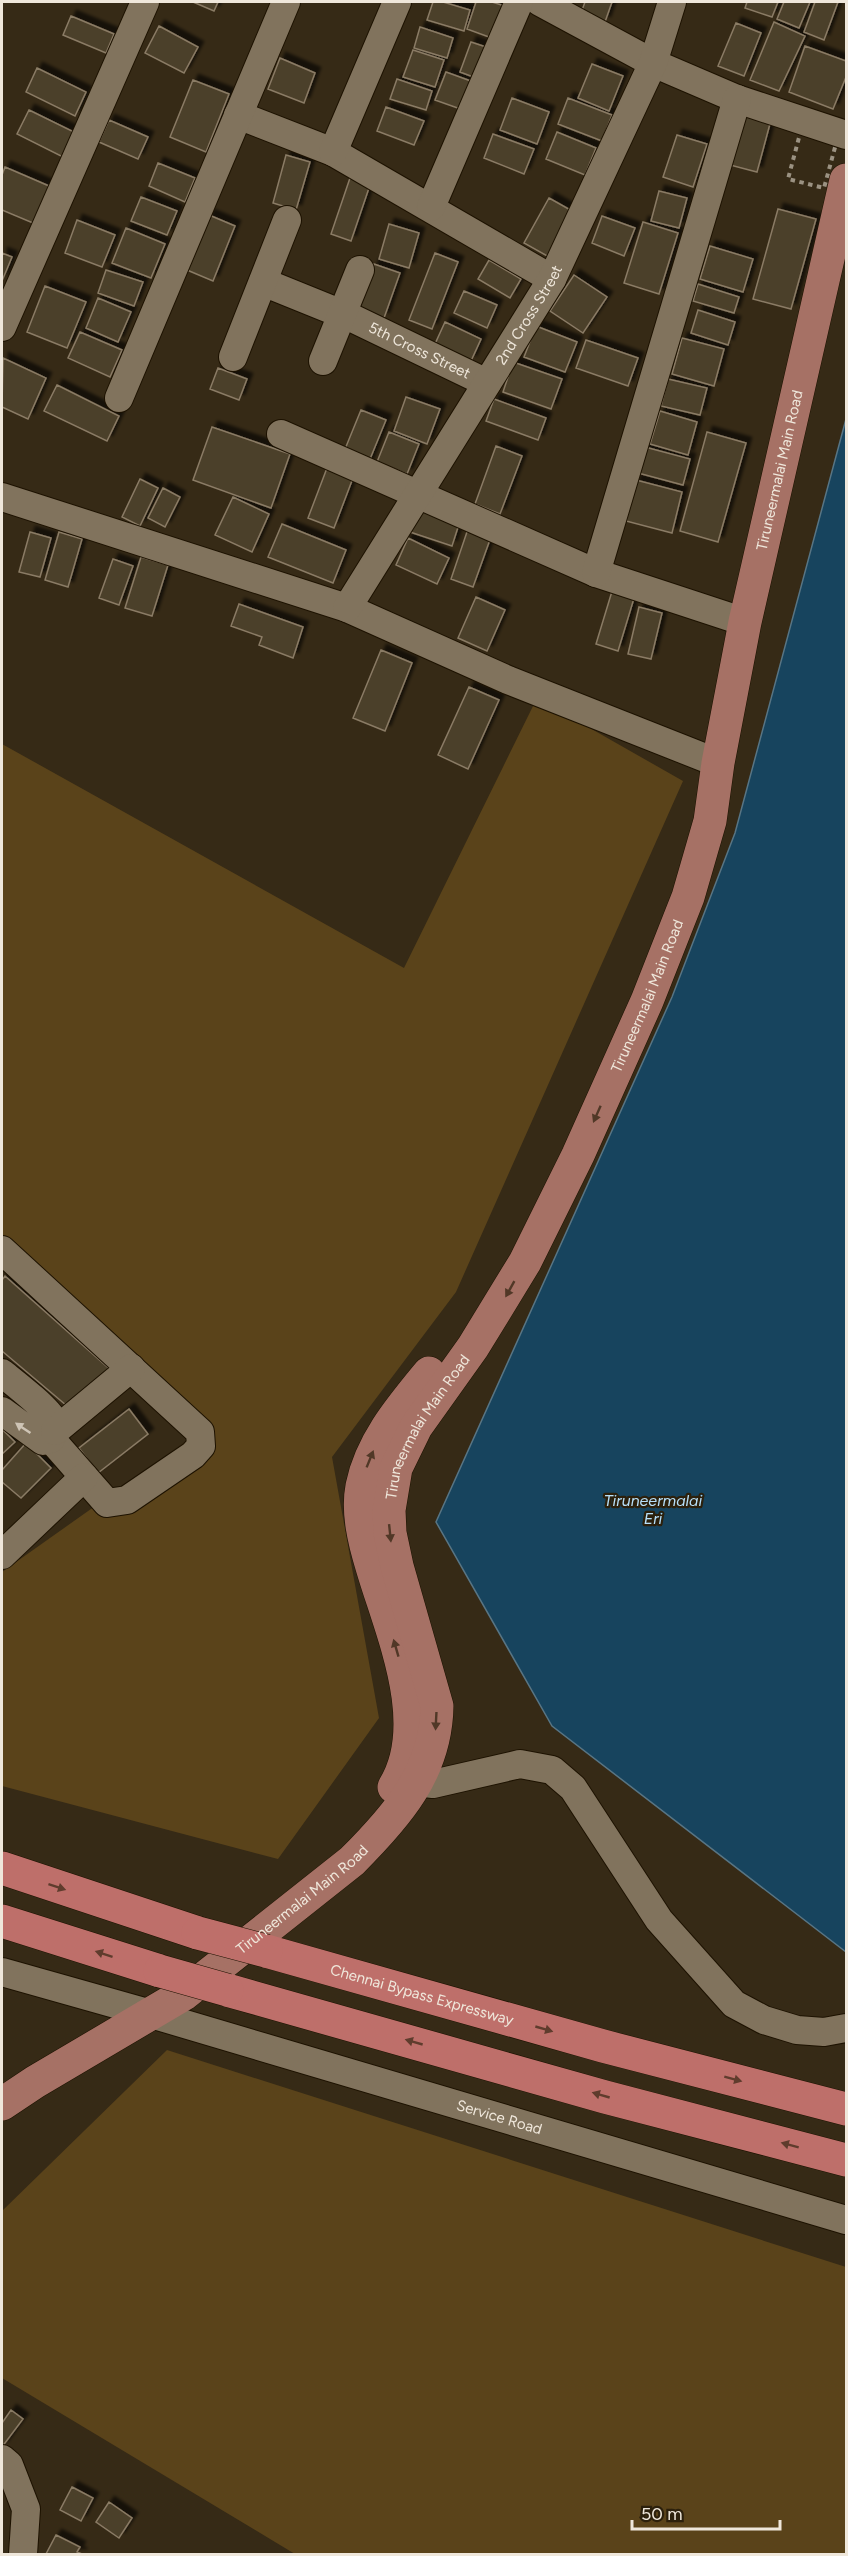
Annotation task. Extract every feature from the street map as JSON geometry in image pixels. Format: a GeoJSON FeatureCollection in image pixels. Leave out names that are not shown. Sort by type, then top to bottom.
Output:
{"type":"FeatureCollection","features":[{"type":"Feature","properties":{"kind":"highway","name":"Chennai Bypass Expressway"},"geometry":{"type":"LineString","coordinates":[[2,1868],[198,1933],[603,2046],[846,2109]]}},
{"type":"Feature","properties":{"kind":"highway"},"geometry":{"type":"LineString","coordinates":[[2,1921],[227,1990],[605,2097],[846,2160]]}},
{"type":"Feature","properties":{"kind":"main road","name":"Tiruneermalai Main Road"},"geometry":{"type":"LineString","coordinates":[[2,2104],[150,2014],[207,1957],[361,1832],[386,1801],[409,1778],[410,1708],[364,1539],[360,1505],[364,1475],[387,1428],[437,1364],[468,1317],[541,1182],[669,903],[702,818],[718,763],[746,622],[846,180]]}},
{"type":"Feature","properties":{"kind":"street"},"geometry":{"type":"LineString","coordinates":[[2,327],[145,2]]}},
{"type":"Feature","properties":{"kind":"street"},"geometry":{"type":"LineString","coordinates":[[119,398],[286,2]]}},
{"type":"Feature","properties":{"kind":"street"},"geometry":{"type":"LineString","coordinates":[[333,152],[397,2]]}},
{"type":"Feature","properties":{"kind":"street"},"geometry":{"type":"LineString","coordinates":[[431,207],[519,2]]}},
{"type":"Feature","properties":{"kind":"street"},"geometry":{"type":"LineString","coordinates":[[540,2],[653,63],[737,99],[846,135]]}},
{"type":"Feature","properties":{"kind":"street","name":"2nd Cross Street"},"geometry":{"type":"LineString","coordinates":[[347,608],[552,279],[653,63],[672,2]]}},
{"type":"Feature","properties":{"kind":"street"},"geometry":{"type":"LineString","coordinates":[[596,573],[737,99]]}},
{"type":"Feature","properties":{"kind":"street"},"geometry":{"type":"LineString","coordinates":[[238,115],[333,152],[552,279]]}},
{"type":"Feature","properties":{"kind":"street"},"geometry":{"type":"LineString","coordinates":[[233,357],[287,220]]}},
{"type":"Feature","properties":{"kind":"street"},"geometry":{"type":"LineString","coordinates":[[323,361],[347,316],[360,270]]}},
{"type":"Feature","properties":{"kind":"street","name":"5th Cross Street"},"geometry":{"type":"LineString","coordinates":[[263,282],[347,316],[487,383]]}},
{"type":"Feature","properties":{"kind":"street"},"geometry":{"type":"LineString","coordinates":[[281,434],[596,573],[746,622]]}},
{"type":"Feature","properties":{"kind":"street"},"geometry":{"type":"LineString","coordinates":[[2,497],[347,608],[508,680],[718,763]]}},
{"type":"Feature","properties":{"kind":"street"},"geometry":{"type":"LineString","coordinates":[[2,1373],[46,1411],[53,1421],[53,1435],[84,1477],[107,1503],[127,1500],[193,1455],[201,1446],[200,1432],[3,1254]]}},
{"type":"Feature","properties":{"kind":"street"},"geometry":{"type":"LineString","coordinates":[[2,1411],[43,1441],[131,1368]]}},
{"type":"Feature","properties":{"kind":"street"},"geometry":{"type":"LineString","coordinates":[[2,1555],[84,1477]]}},
{"type":"Feature","properties":{"kind":"street"},"geometry":{"type":"LineString","coordinates":[[409,1778],[433,1784],[520,1764],[552,1770],[573,1788],[659,1920],[734,2004],[764,2020],[797,2030],[824,2032],[846,2028]]}},
{"type":"Feature","properties":{"kind":"street","name":"Service Road"},"geometry":{"type":"LineString","coordinates":[[2,1972],[846,2220]]}},
{"type":"Feature","properties":{"kind":"street"},"geometry":{"type":"LineString","coordinates":[[2,2459],[9,2465],[26,2509],[23,2554]]}},
{"type":"Feature","properties":{"kind":"path"},"geometry":{"type":"LineString","coordinates":[[801,130],[837,140],[824,188],[788,179],[801,130]]}},
{"type":"Feature","properties":{"kind":"shaded area"},"geometry":{"type":"Polygon","coordinates":[[[537,698],[683,781],[456,1292],[332,1457],[379,1718],[278,1859],[2,1786],[2,1572],[194,1436],[2,1241],[2,744],[404,968],[537,698]]]}},
{"type":"Feature","properties":{"kind":"shaded area"},"geometry":{"type":"Polygon","coordinates":[[[167,2050],[846,2267],[846,2554],[295,2554],[2,2378],[2,2211],[167,2050]]]}},
{"type":"Feature","properties":{"kind":"water","name":"Tiruneermalai Eri"},"geometry":{"type":"Polygon","coordinates":[[[846,419],[846,1952],[552,1726],[436,1522],[672,997],[735,833],[846,419]]]}},
{"type":"Feature","properties":{"kind":"building"},"geometry":{"type":"Polygon","coordinates":[[[193,2],[218,2],[214,11],[193,2]]]}},
{"type":"Feature","properties":{"kind":"building"},"geometry":{"type":"Polygon","coordinates":[[[433,2],[443,2],[470,10],[464,31],[427,20],[433,2]]]}},
{"type":"Feature","properties":{"kind":"building"},"geometry":{"type":"Polygon","coordinates":[[[476,2],[492,2],[511,8],[500,41],[467,29],[476,2]]]}},
{"type":"Feature","properties":{"kind":"building"},"geometry":{"type":"Polygon","coordinates":[[[585,2],[612,2],[605,22],[581,13],[585,2]]]}},
{"type":"Feature","properties":{"kind":"building"},"geometry":{"type":"Polygon","coordinates":[[[747,2],[778,2],[772,17],[745,8],[747,2]]]}},
{"type":"Feature","properties":{"kind":"building"},"geometry":{"type":"Polygon","coordinates":[[[784,2],[810,2],[799,28],[777,19],[784,2]]]}},
{"type":"Feature","properties":{"kind":"building"},"geometry":{"type":"Polygon","coordinates":[[[815,2],[838,2],[824,40],[804,32],[815,2]]]}},
{"type":"Feature","properties":{"kind":"building"},"geometry":{"type":"Polygon","coordinates":[[[71,16],[114,34],[106,53],[63,35],[71,16]]]}},
{"type":"Feature","properties":{"kind":"building"},"geometry":{"type":"Polygon","coordinates":[[[774,22],[805,36],[779,91],[750,80],[774,22]]]}},
{"type":"Feature","properties":{"kind":"building"},"geometry":{"type":"Polygon","coordinates":[[[736,23],[761,33],[744,76],[718,66],[736,23]]]}},
{"type":"Feature","properties":{"kind":"building"},"geometry":{"type":"Polygon","coordinates":[[[159,26],[198,47],[184,73],[145,53],[159,26]]]}},
{"type":"Feature","properties":{"kind":"building"},"geometry":{"type":"Polygon","coordinates":[[[420,27],[453,38],[447,58],[414,48],[420,27]]]}},
{"type":"Feature","properties":{"kind":"building"},"geometry":{"type":"Polygon","coordinates":[[[471,42],[495,50],[484,81],[460,72],[471,42]]]}},
{"type":"Feature","properties":{"kind":"building"},"geometry":{"type":"Polygon","coordinates":[[[805,46],[846,61],[846,77],[833,109],[789,92],[805,46]]]}},
{"type":"Feature","properties":{"kind":"building"},"geometry":{"type":"Polygon","coordinates":[[[413,50],[444,60],[435,87],[403,77],[413,50]]]}},
{"type":"Feature","properties":{"kind":"building"},"geometry":{"type":"Polygon","coordinates":[[[280,58],[315,73],[304,103],[268,89],[280,58]]]}},
{"type":"Feature","properties":{"kind":"building"},"geometry":{"type":"Polygon","coordinates":[[[592,64],[623,76],[609,111],[578,98],[592,64]]]}},
{"type":"Feature","properties":{"kind":"building"},"geometry":{"type":"Polygon","coordinates":[[[37,68],[86,92],[75,116],[26,92],[37,68]]]}},
{"type":"Feature","properties":{"kind":"building"},"geometry":{"type":"Polygon","coordinates":[[[446,72],[479,84],[469,112],[435,100],[446,72]]]}},
{"type":"Feature","properties":{"kind":"building"},"geometry":{"type":"Polygon","coordinates":[[[397,79],[432,91],[426,110],[390,99],[397,79]]]}},
{"type":"Feature","properties":{"kind":"building"},"geometry":{"type":"Polygon","coordinates":[[[193,80],[229,94],[206,152],[170,137],[193,80]]]}},
{"type":"Feature","properties":{"kind":"building"},"geometry":{"type":"Polygon","coordinates":[[[512,98],[549,112],[537,144],[500,130],[512,98]]]}},
{"type":"Feature","properties":{"kind":"building"},"geometry":{"type":"Polygon","coordinates":[[[568,98],[612,115],[602,141],[558,124],[568,98]]]}},
{"type":"Feature","properties":{"kind":"building"},"geometry":{"type":"Polygon","coordinates":[[[386,107],[424,121],[414,145],[377,131],[386,107]]]}},
{"type":"Feature","properties":{"kind":"building"},"geometry":{"type":"Polygon","coordinates":[[[29,110],[76,133],[63,157],[17,134],[29,110]]]}},
{"type":"Feature","properties":{"kind":"building"},"geometry":{"type":"Polygon","coordinates":[[[744,113],[771,120],[757,172],[730,165],[744,113]]]}},
{"type":"Feature","properties":{"kind":"building"},"geometry":{"type":"Polygon","coordinates":[[[109,120],[148,137],[138,159],[99,142],[109,120]]]}},
{"type":"Feature","properties":{"kind":"building"},"geometry":{"type":"Polygon","coordinates":[[[557,132],[596,148],[585,175],[546,159],[557,132]]]}},
{"type":"Feature","properties":{"kind":"building"},"geometry":{"type":"Polygon","coordinates":[[[493,134],[534,149],[524,174],[484,158],[493,134]]]}},
{"type":"Feature","properties":{"kind":"building"},"geometry":{"type":"Polygon","coordinates":[[[677,135],[707,144],[693,187],[663,177],[677,135]]]}},
{"type":"Feature","properties":{"kind":"building"},"geometry":{"type":"Polygon","coordinates":[[[286,155],[310,162],[296,210],[273,203],[286,155]]]}},
{"type":"Feature","properties":{"kind":"building"},"geometry":{"type":"Polygon","coordinates":[[[158,163],[195,178],[185,202],[149,186],[158,163]]]}},
{"type":"Feature","properties":{"kind":"building"},"geometry":{"type":"Polygon","coordinates":[[[5,167],[49,186],[33,223],[2,210],[2,175],[5,167]]]}},
{"type":"Feature","properties":{"kind":"building"},"geometry":{"type":"Polygon","coordinates":[[[350,178],[370,185],[351,241],[331,234],[350,178]]]}},
{"type":"Feature","properties":{"kind":"building"},"geometry":{"type":"Polygon","coordinates":[[[659,191],[687,198],[679,228],[651,221],[659,191]]]}},
{"type":"Feature","properties":{"kind":"building"},"geometry":{"type":"Polygon","coordinates":[[[141,197],[177,211],[167,235],[131,221],[141,197]]]}},
{"type":"Feature","properties":{"kind":"building"},"geometry":{"type":"Polygon","coordinates":[[[549,198],[574,212],[549,257],[524,243],[549,198]]]}},
{"type":"Feature","properties":{"kind":"building"},"geometry":{"type":"Polygon","coordinates":[[[778,209],[816,219],[791,309],[753,299],[778,209]]]}},
{"type":"Feature","properties":{"kind":"building"},"geometry":{"type":"Polygon","coordinates":[[[209,215],[235,226],[213,281],[187,270],[209,215]]]}},
{"type":"Feature","properties":{"kind":"building"},"geometry":{"type":"Polygon","coordinates":[[[602,216],[635,228],[624,256],[592,243],[602,216]]]}},
{"type":"Feature","properties":{"kind":"building"},"geometry":{"type":"Polygon","coordinates":[[[77,220],[115,235],[102,267],[65,253],[77,220]]]}},
{"type":"Feature","properties":{"kind":"building"},"geometry":{"type":"Polygon","coordinates":[[[643,222],[678,233],[659,294],[624,283],[643,222]]]}},
{"type":"Feature","properties":{"kind":"building"},"geometry":{"type":"Polygon","coordinates":[[[389,224],[419,233],[409,268],[379,259],[389,224]]]}},
{"type":"Feature","properties":{"kind":"building"},"geometry":{"type":"Polygon","coordinates":[[[126,228],[165,244],[151,278],[112,263],[126,228]]]}},
{"type":"Feature","properties":{"kind":"building"},"geometry":{"type":"Polygon","coordinates":[[[710,246],[753,259],[743,292],[700,279],[710,246]]]}},
{"type":"Feature","properties":{"kind":"building"},"geometry":{"type":"Polygon","coordinates":[[[2,253],[12,257],[2,281],[2,253]]]}},
{"type":"Feature","properties":{"kind":"building"},"geometry":{"type":"Polygon","coordinates":[[[435,253],[458,262],[432,329],[409,320],[435,253]]]}},
{"type":"Feature","properties":{"kind":"building"},"geometry":{"type":"Polygon","coordinates":[[[489,260],[521,279],[510,298],[478,279],[489,260]]]}},
{"type":"Feature","properties":{"kind":"building"},"geometry":{"type":"Polygon","coordinates":[[[374,264],[400,273],[384,318],[358,309],[374,264]]]}},
{"type":"Feature","properties":{"kind":"building"},"geometry":{"type":"Polygon","coordinates":[[[106,270],[143,282],[134,306],[98,293],[106,270]]]}},
{"type":"Feature","properties":{"kind":"building"},"geometry":{"type":"Polygon","coordinates":[[[574,275],[607,297],[583,333],[550,311],[574,275]]]}},
{"type":"Feature","properties":{"kind":"building"},"geometry":{"type":"Polygon","coordinates":[[[698,284],[739,297],[734,313],[693,301],[698,284]]]}},
{"type":"Feature","properties":{"kind":"building"},"geometry":{"type":"Polygon","coordinates":[[[45,286],[86,302],[67,348],[27,332],[45,286]]]}},
{"type":"Feature","properties":{"kind":"building"},"geometry":{"type":"Polygon","coordinates":[[[464,291],[497,305],[487,328],[454,313],[464,291]]]}},
{"type":"Feature","properties":{"kind":"building"},"geometry":{"type":"Polygon","coordinates":[[[98,298],[131,312],[118,342],[86,328],[98,298]]]}},
{"type":"Feature","properties":{"kind":"building"},"geometry":{"type":"Polygon","coordinates":[[[698,310],[735,322],[728,345],[691,333],[698,310]]]}},
{"type":"Feature","properties":{"kind":"building"},"geometry":{"type":"Polygon","coordinates":[[[445,322],[481,339],[471,361],[435,344],[445,322]]]}},
{"type":"Feature","properties":{"kind":"building"},"geometry":{"type":"Polygon","coordinates":[[[536,326],[577,342],[565,372],[524,357],[536,326]]]}},
{"type":"Feature","properties":{"kind":"building"},"geometry":{"type":"Polygon","coordinates":[[[80,332],[122,350],[110,377],[68,358],[80,332]]]}},
{"type":"Feature","properties":{"kind":"building"},"geometry":{"type":"Polygon","coordinates":[[[682,338],[724,349],[714,386],[672,374],[682,338]]]}},
{"type":"Feature","properties":{"kind":"building"},"geometry":{"type":"Polygon","coordinates":[[[586,340],[638,358],[628,386],[576,368],[586,340]]]}},
{"type":"Feature","properties":{"kind":"building"},"geometry":{"type":"Polygon","coordinates":[[[3,358],[46,378],[28,419],[2,407],[3,358]]]}},
{"type":"Feature","properties":{"kind":"building"},"geometry":{"type":"Polygon","coordinates":[[[513,362],[562,379],[551,409],[503,392],[513,362]]]}},
{"type":"Feature","properties":{"kind":"building"},"geometry":{"type":"Polygon","coordinates":[[[218,368],[247,379],[239,400],[210,389],[218,368]]]}},
{"type":"Feature","properties":{"kind":"building"},"geometry":{"type":"Polygon","coordinates":[[[668,379],[707,388],[700,415],[661,406],[668,379]]]}},
{"type":"Feature","properties":{"kind":"building"},"geometry":{"type":"Polygon","coordinates":[[[57,385],[119,416],[107,441],[44,411],[57,385]]]}},
{"type":"Feature","properties":{"kind":"building"},"geometry":{"type":"Polygon","coordinates":[[[406,397],[440,409],[427,444],[394,431],[406,397]]]}},
{"type":"Feature","properties":{"kind":"building"},"geometry":{"type":"Polygon","coordinates":[[[494,399],[546,418],[538,440],[486,421],[494,399]]]}},
{"type":"Feature","properties":{"kind":"building"},"geometry":{"type":"Polygon","coordinates":[[[361,410],[386,420],[368,464],[343,454],[361,410]]]}},
{"type":"Feature","properties":{"kind":"building"},"geometry":{"type":"Polygon","coordinates":[[[660,411],[697,422],[688,455],[650,444],[660,411]]]}},
{"type":"Feature","properties":{"kind":"building"},"geometry":{"type":"Polygon","coordinates":[[[212,427],[290,454],[271,508],[193,480],[212,427]]]}},
{"type":"Feature","properties":{"kind":"building"},"geometry":{"type":"Polygon","coordinates":[[[389,432],[419,444],[407,474],[377,462],[389,432]]]}},
{"type":"Feature","properties":{"kind":"building"},"geometry":{"type":"Polygon","coordinates":[[[707,432],[746,443],[718,542],[680,531],[707,432]]]}},
{"type":"Feature","properties":{"kind":"building"},"geometry":{"type":"Polygon","coordinates":[[[496,446],[522,456],[500,514],[475,504],[496,446]]]}},
{"type":"Feature","properties":{"kind":"building"},"geometry":{"type":"Polygon","coordinates":[[[645,447],[690,459],[683,485],[638,473],[645,447]]]}},
{"type":"Feature","properties":{"kind":"building"},"geometry":{"type":"Polygon","coordinates":[[[327,468],[353,478],[334,528],[308,518],[327,468]]]}},
{"type":"Feature","properties":{"kind":"building"},"geometry":{"type":"Polygon","coordinates":[[[140,479],[158,488],[140,526],[122,517],[140,479]]]}},
{"type":"Feature","properties":{"kind":"building"},"geometry":{"type":"Polygon","coordinates":[[[636,480],[682,492],[672,533],[626,521],[636,480]]]}},
{"type":"Feature","properties":{"kind":"building"},"geometry":{"type":"Polygon","coordinates":[[[163,488],[180,497],[165,527],[148,518],[163,488]]]}},
{"type":"Feature","properties":{"kind":"building"},"geometry":{"type":"Polygon","coordinates":[[[233,497],[269,514],[252,552],[215,535],[233,497]]]}},
{"type":"Feature","properties":{"kind":"building"},"geometry":{"type":"Polygon","coordinates":[[[419,507],[460,521],[452,546],[410,532],[419,507]]]}},
{"type":"Feature","properties":{"kind":"building"},"geometry":{"type":"Polygon","coordinates":[[[282,524],[346,550],[333,583],[268,557],[282,524]]]}},
{"type":"Feature","properties":{"kind":"building"},"geometry":{"type":"Polygon","coordinates":[[[469,526],[492,534],[473,587],[451,579],[469,526]]]}},
{"type":"Feature","properties":{"kind":"building"},"geometry":{"type":"Polygon","coordinates":[[[30,532],[51,538],[40,577],[19,572],[30,532]]]}},
{"type":"Feature","properties":{"kind":"building"},"geometry":{"type":"Polygon","coordinates":[[[59,532],[82,539],[68,587],[45,580],[59,532]]]}},
{"type":"Feature","properties":{"kind":"building"},"geometry":{"type":"Polygon","coordinates":[[[408,538],[449,558],[437,584],[396,565],[408,538]]]}},
{"type":"Feature","properties":{"kind":"building"},"geometry":{"type":"Polygon","coordinates":[[[141,557],[168,565],[152,616],[125,608],[141,557]]]}},
{"type":"Feature","properties":{"kind":"building"},"geometry":{"type":"Polygon","coordinates":[[[113,559],[133,566],[119,605],[99,598],[113,559]]]}},
{"type":"Feature","properties":{"kind":"building"},"geometry":{"type":"Polygon","coordinates":[[[613,588],[635,595],[618,651],[596,644],[613,588]]]}},
{"type":"Feature","properties":{"kind":"building"},"geometry":{"type":"Polygon","coordinates":[[[476,597],[505,610],[487,651],[458,638],[476,597]]]}},
{"type":"Feature","properties":{"kind":"building"},"geometry":{"type":"Polygon","coordinates":[[[239,604],[303,627],[293,658],[259,645],[262,637],[231,626],[239,604]]]}},
{"type":"Feature","properties":{"kind":"building"},"geometry":{"type":"Polygon","coordinates":[[[639,607],[662,613],[651,659],[628,654],[639,607]]]}},
{"type":"Feature","properties":{"kind":"building"},"geometry":{"type":"Polygon","coordinates":[[[381,650],[412,663],[385,731],[353,718],[381,650]]]}},
{"type":"Feature","properties":{"kind":"building"},"geometry":{"type":"Polygon","coordinates":[[[469,687],[499,700],[468,769],[438,755],[469,687]]]}},
{"type":"Feature","properties":{"kind":"building"},"geometry":{"type":"Polygon","coordinates":[[[5,1276],[113,1372],[73,1411],[2,1351],[2,1280],[5,1276]]]}},
{"type":"Feature","properties":{"kind":"building"},"geometry":{"type":"Polygon","coordinates":[[[129,1409],[148,1434],[98,1473],[79,1448],[129,1409]]]}},
{"type":"Feature","properties":{"kind":"building"},"geometry":{"type":"Polygon","coordinates":[[[2,1429],[15,1442],[2,1454],[2,1429]]]}},
{"type":"Feature","properties":{"kind":"building"},"geometry":{"type":"Polygon","coordinates":[[[26,1443],[51,1468],[21,1498],[2,1482],[2,1470],[26,1443]]]}},
{"type":"Feature","properties":{"kind":"building"},"geometry":{"type":"Polygon","coordinates":[[[11,2410],[23,2419],[2,2447],[2,2423],[11,2410]]]}},
{"type":"Feature","properties":{"kind":"building"},"geometry":{"type":"Polygon","coordinates":[[[72,2487],[93,2498],[81,2521],[60,2510],[72,2487]]]}},
{"type":"Feature","properties":{"kind":"building"},"geometry":{"type":"Polygon","coordinates":[[[109,2502],[132,2518],[119,2538],[96,2522],[109,2502]]]}},
{"type":"Feature","properties":{"kind":"building"},"geometry":{"type":"Polygon","coordinates":[[[56,2535],[80,2547],[77,2552],[82,2554],[46,2554],[56,2535]]]}}]}
